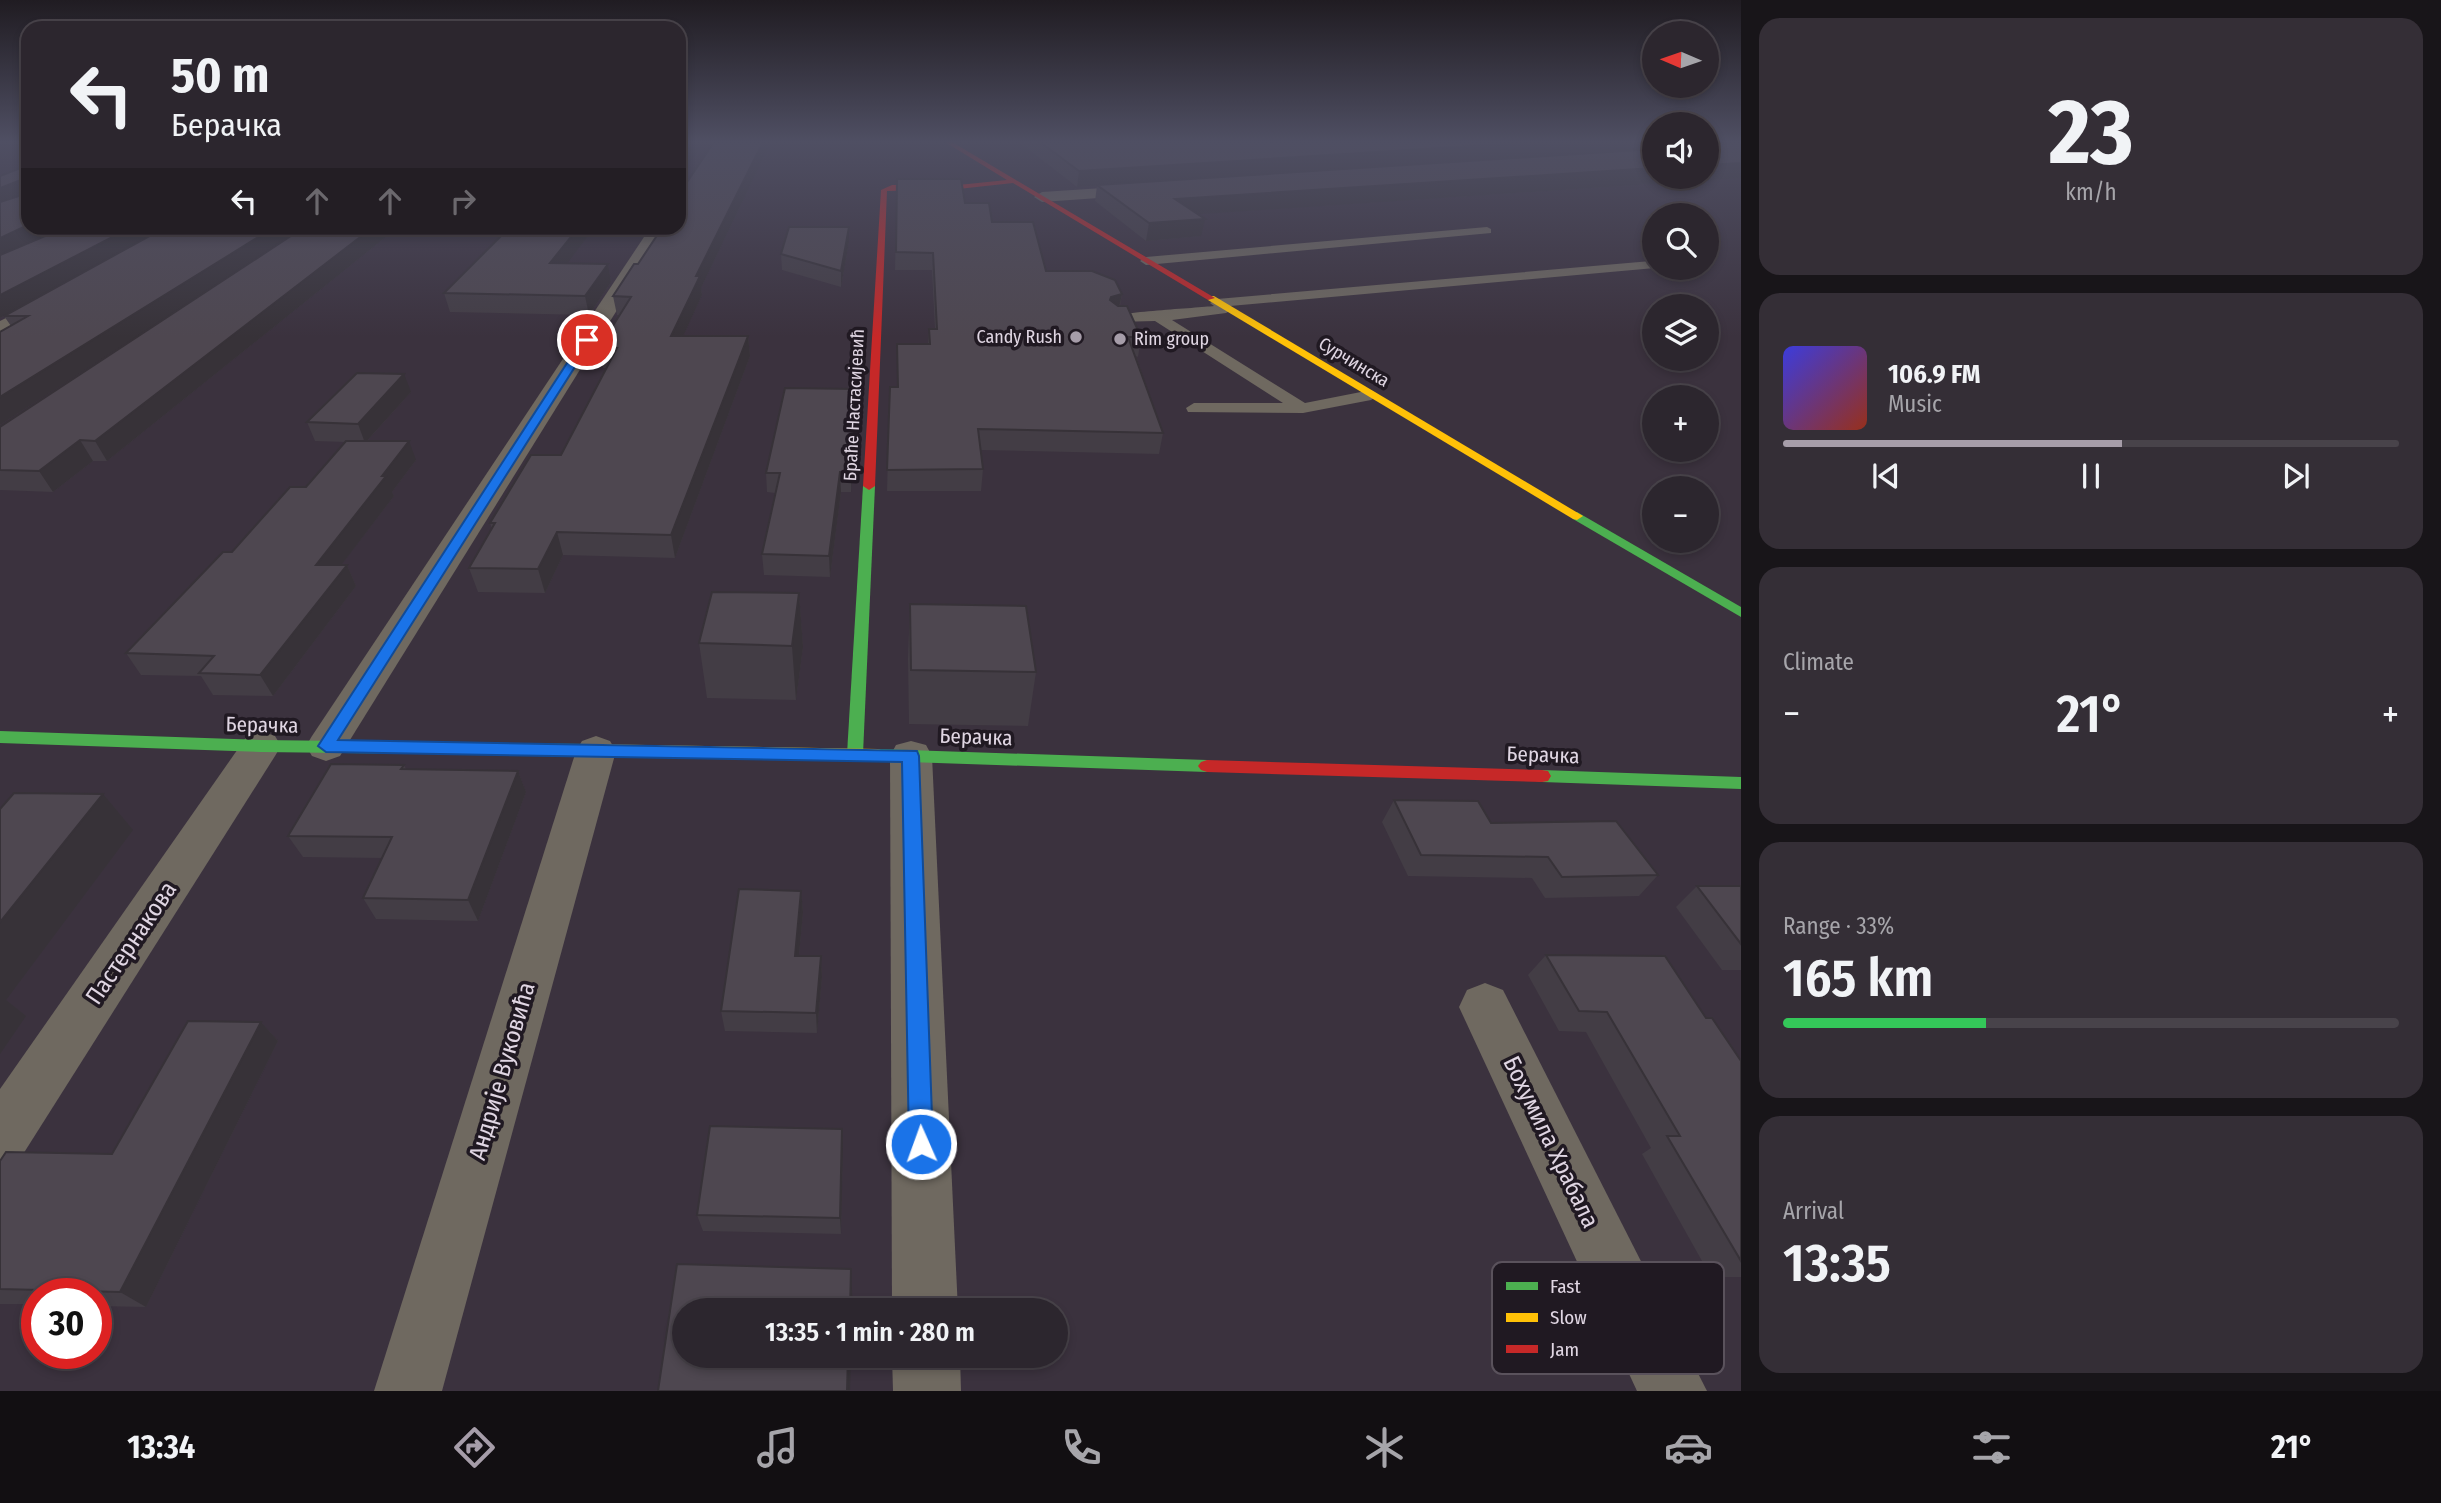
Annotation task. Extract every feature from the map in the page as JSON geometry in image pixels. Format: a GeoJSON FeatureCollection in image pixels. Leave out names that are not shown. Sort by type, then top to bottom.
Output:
{"type":"FeatureCollection","features":[{"type":"Feature","properties":{"kind":"street","name":"Браће Настасијевић"},"geometry":{"type":"LineString","coordinates":[[855,754],[883,207]]}},
{"type":"Feature","properties":{"kind":"street","name":"Сурчинска"},"geometry":{"type":"LineString","coordinates":[[1058,207],[1736,607]]}},
{"type":"Feature","properties":{"kind":"street"},"geometry":{"type":"LineString","coordinates":[[326,746],[654,235]]}},
{"type":"Feature","properties":{"kind":"street"},"geometry":{"type":"LineString","coordinates":[[0,330],[72,290]]}},
{"type":"Feature","properties":{"kind":"street","name":"Берачка"},"geometry":{"type":"LineString","coordinates":[[0,737],[261,746],[855,754],[1741,783]]}},
{"type":"Feature","properties":{"kind":"street","name":"Пастернакова"},"geometry":{"type":"LineString","coordinates":[[0,1139],[261,746]]}},
{"type":"Feature","properties":{"kind":"street","name":"Андрије Вуковића"},"geometry":{"type":"LineString","coordinates":[[408,1391],[596,751]]}},
{"type":"Feature","properties":{"kind":"street"},"geometry":{"type":"LineString","coordinates":[[911,756],[925,1298]]}},
{"type":"Feature","properties":{"kind":"street","name":"Бохумила Храбала"},"geometry":{"type":"LineString","coordinates":[[1485,1007],[1610,1262]]}},
{"type":"Feature","properties":{"kind":"street"},"geometry":{"type":"LineString","coordinates":[[926,1368],[927,1391]]}},
{"type":"Feature","properties":{"kind":"street","name":"Бохумила Храбала"},"geometry":{"type":"LineString","coordinates":[[1665,1374],[1673,1391]]}},
{"type":"Feature","properties":{"kind":"lane"},"geometry":{"type":"LineString","coordinates":[[1146,261],[1487,231]]}},
{"type":"Feature","properties":{"kind":"lane"},"geometry":{"type":"LineString","coordinates":[[1116,318],[1158,317],[1222,306],[1642,266]]}},
{"type":"Feature","properties":{"kind":"lane"},"geometry":{"type":"LineString","coordinates":[[1158,317],[1303,408]]}},
{"type":"Feature","properties":{"kind":"lane"},"geometry":{"type":"LineString","coordinates":[[1195,408],[1303,408],[1371,394]]}},
{"type":"Feature","properties":{"kind":"building"},"geometry":{"type":"Polygon","coordinates":[[[0,207],[21,207],[21,228],[0,238],[0,207]]]}},
{"type":"Feature","properties":{"kind":"building"},"geometry":{"type":"Polygon","coordinates":[[[686,207],[731,207],[696,276],[700,276],[671,336],[748,336],[671,535],[557,532],[538,569],[469,568],[495,523],[490,523],[531,455],[561,455],[617,348],[599,348],[631,297],[613,296],[634,264],[638,264],[657,235],[686,235],[686,207]]]}},
{"type":"Feature","properties":{"kind":"building"},"geometry":{"type":"Polygon","coordinates":[[[897,207],[990,207],[992,222],[1033,222],[1046,271],[1092,271],[1115,280],[1122,294],[1111,297],[1110,300],[1118,306],[1127,306],[1141,337],[1128,337],[1163,433],[978,429],[983,469],[887,470],[890,387],[898,387],[897,344],[930,344],[929,329],[937,329],[933,253],[896,252],[897,207]]]}},
{"type":"Feature","properties":{"kind":"building"},"geometry":{"type":"Polygon","coordinates":[[[1127,207],[1187,207],[1205,219],[1149,223],[1127,207]]]}},
{"type":"Feature","properties":{"kind":"building"},"geometry":{"type":"Polygon","coordinates":[[[789,227],[849,227],[841,271],[781,254],[789,227]]]}},
{"type":"Feature","properties":{"kind":"building"},"geometry":{"type":"Polygon","coordinates":[[[47,235],[116,235],[0,295],[0,255],[47,235]]]}},
{"type":"Feature","properties":{"kind":"building"},"geometry":{"type":"Polygon","coordinates":[[[151,235],[262,235],[0,397],[0,332],[28,316],[4,316],[151,235]]]}},
{"type":"Feature","properties":{"kind":"building"},"geometry":{"type":"Polygon","coordinates":[[[292,235],[363,235],[95,441],[80,440],[39,471],[0,470],[0,427],[292,235]]]}},
{"type":"Feature","properties":{"kind":"building"},"geometry":{"type":"Polygon","coordinates":[[[502,235],[572,235],[550,263],[608,264],[585,296],[444,293],[502,235]]]}},
{"type":"Feature","properties":{"kind":"building"},"geometry":{"type":"Polygon","coordinates":[[[357,373],[404,374],[358,424],[307,422],[357,373]]]}},
{"type":"Feature","properties":{"kind":"building"},"geometry":{"type":"Polygon","coordinates":[[[785,388],[857,389],[851,472],[840,472],[829,556],[762,554],[780,473],[766,473],[785,388]]]}},
{"type":"Feature","properties":{"kind":"building"},"geometry":{"type":"Polygon","coordinates":[[[346,441],[409,441],[382,476],[386,476],[316,565],[347,565],[260,675],[199,673],[214,656],[126,653],[223,552],[232,552],[290,487],[306,487],[346,441]]]}},
{"type":"Feature","properties":{"kind":"building"},"geometry":{"type":"Polygon","coordinates":[[[712,592],[799,593],[792,646],[699,643],[712,592]]]}},
{"type":"Feature","properties":{"kind":"building"},"geometry":{"type":"Polygon","coordinates":[[[910,604],[1026,606],[1036,672],[911,670],[910,604]]]}},
{"type":"Feature","properties":{"kind":"building"},"geometry":{"type":"Polygon","coordinates":[[[331,764],[404,765],[401,769],[518,771],[468,900],[363,898],[392,837],[288,836],[331,764]]]}},
{"type":"Feature","properties":{"kind":"building"},"geometry":{"type":"Polygon","coordinates":[[[14,793],[103,794],[0,922],[0,809],[14,793]]]}},
{"type":"Feature","properties":{"kind":"building"},"geometry":{"type":"Polygon","coordinates":[[[1394,800],[1478,801],[1491,823],[1616,821],[1658,875],[1562,877],[1548,857],[1421,855],[1394,800]]]}},
{"type":"Feature","properties":{"kind":"building"},"geometry":{"type":"Polygon","coordinates":[[[1697,886],[1741,886],[1741,944],[1697,886]]]}},
{"type":"Feature","properties":{"kind":"building"},"geometry":{"type":"Polygon","coordinates":[[[739,889],[801,891],[795,956],[821,956],[816,1013],[721,1011],[739,889]]]}},
{"type":"Feature","properties":{"kind":"building"},"geometry":{"type":"Polygon","coordinates":[[[1546,955],[1665,956],[1706,1018],[1712,1018],[1741,1061],[1741,1261],[1667,1136],[1680,1136],[1607,1012],[1579,1011],[1546,955]]]}},
{"type":"Feature","properties":{"kind":"building"},"geometry":{"type":"Polygon","coordinates":[[[188,1021],[261,1022],[120,1292],[112,1292],[112,1278],[21,1278],[21,1290],[0,1289],[0,1161],[6,1152],[112,1154],[188,1021]]]}},
{"type":"Feature","properties":{"kind":"building"},"geometry":{"type":"Polygon","coordinates":[[[710,1126],[842,1129],[840,1218],[697,1215],[710,1126]]]}},
{"type":"Feature","properties":{"kind":"building"},"geometry":{"type":"Polygon","coordinates":[[[677,1264],[851,1269],[850,1298],[672,1298],[672,1368],[848,1368],[847,1391],[658,1391],[677,1264]]]}},
{"type":"Feature","properties":{"kind":"traffic: fast"},"geometry":{"type":"LineString","coordinates":[[855,754],[869,486]]}},
{"type":"Feature","properties":{"kind":"traffic: fast"},"geometry":{"type":"LineString","coordinates":[[1577,516],[1741,613]]}},
{"type":"Feature","properties":{"kind":"traffic: fast"},"geometry":{"type":"LineString","coordinates":[[0,737],[261,746],[587,750]]}},
{"type":"Feature","properties":{"kind":"traffic: fast"},"geometry":{"type":"LineString","coordinates":[[878,755],[1207,766]]}},
{"type":"Feature","properties":{"kind":"traffic: fast"},"geometry":{"type":"LineString","coordinates":[[1542,776],[1741,783]]}},
{"type":"Feature","properties":{"kind":"traffic: slow"},"geometry":{"type":"LineString","coordinates":[[1211,298],[1577,516]]}},
{"type":"Feature","properties":{"kind":"traffic: slow"},"geometry":{"type":"LineString","coordinates":[[587,750],[878,755]]}},
{"type":"Feature","properties":{"kind":"traffic: jam"},"geometry":{"type":"LineString","coordinates":[[869,486],[883,207]]}},
{"type":"Feature","properties":{"kind":"traffic: jam"},"geometry":{"type":"LineString","coordinates":[[1057,207],[1211,298]]}},
{"type":"Feature","properties":{"kind":"traffic: jam"},"geometry":{"type":"LineString","coordinates":[[1207,766],[1542,776]]}},
{"type":"Feature","properties":{"kind":"place","name":"Candy Rush"},"geometry":{"type":"Point","coordinates":[1076,337]}},
{"type":"Feature","properties":{"kind":"place","name":"Rim group"},"geometry":{"type":"Point","coordinates":[1120,339]}},
{"type":"Feature","properties":{"kind":"route"},"geometry":{"type":"LineString","coordinates":[[587,340],[326,746],[911,756],[921,1144]]}}]}
